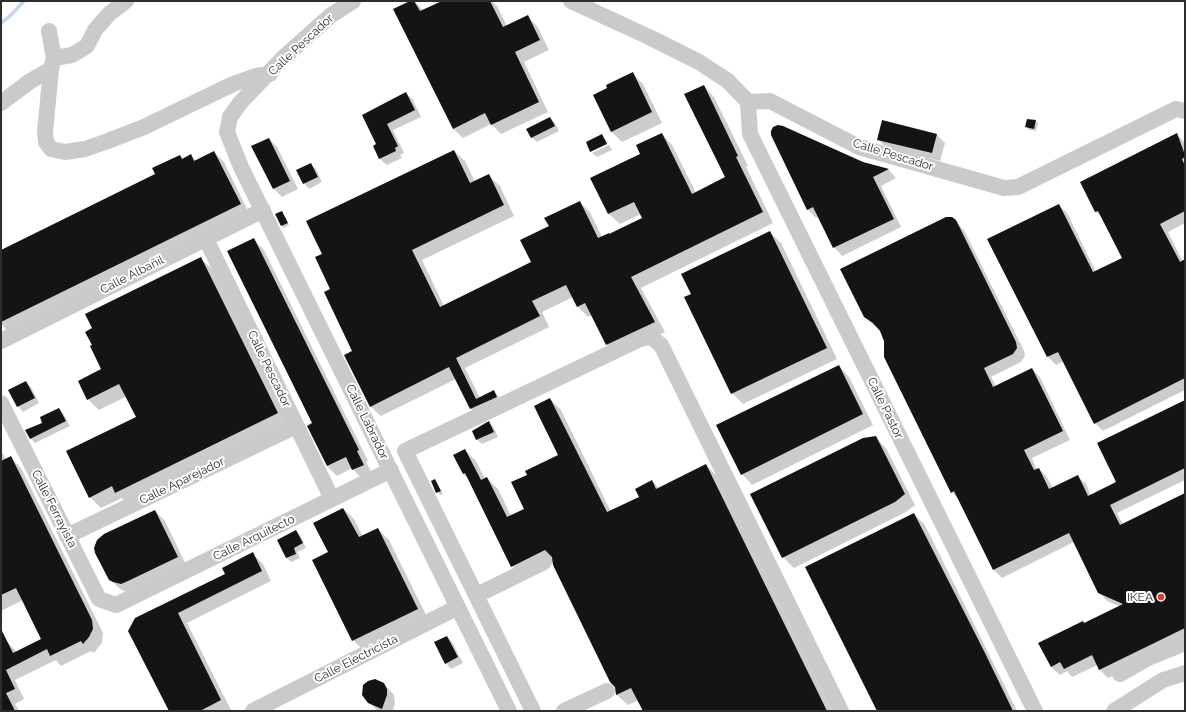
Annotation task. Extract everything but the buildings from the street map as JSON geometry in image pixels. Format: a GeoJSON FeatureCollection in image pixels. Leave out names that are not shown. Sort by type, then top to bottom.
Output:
{"type":"FeatureCollection","features":[{"type":"Feature","properties":{"kind":"street"},"geometry":{"type":"LineString","coordinates":[[1,103],[52,64],[87,46],[95,30],[109,14],[126,1]]}},
{"type":"Feature","properties":{"kind":"street","name":"Calle Pescador"},"geometry":{"type":"LineString","coordinates":[[227,132],[230,117],[240,103],[270,74],[283,58],[330,16],[353,1]]}},
{"type":"Feature","properties":{"kind":"street"},"geometry":{"type":"LineString","coordinates":[[571,1],[699,62],[728,81],[748,102]]}},
{"type":"Feature","properties":{"kind":"street"},"geometry":{"type":"LineString","coordinates":[[48,31],[52,64],[46,123],[46,142],[51,149],[65,152],[85,149],[108,142],[144,128],[233,84],[256,76],[270,74]]}},
{"type":"Feature","properties":{"kind":"street","name":"Calle Pescador"},"geometry":{"type":"LineString","coordinates":[[748,102],[770,102],[859,147],[1004,188],[1018,187],[1176,109],[1185,111]]}},
{"type":"Feature","properties":{"kind":"street","name":"Calle Pastor"},"geometry":{"type":"LineString","coordinates":[[748,102],[750,134],[1035,711]]}},
{"type":"Feature","properties":{"kind":"street","name":"Calle Labrador"},"geometry":{"type":"LineString","coordinates":[[227,132],[241,168],[509,711]]}},
{"type":"Feature","properties":{"kind":"street","name":"Calle Albañil"},"geometry":{"type":"LineString","coordinates":[[1,341],[263,210]]}},
{"type":"Feature","properties":{"kind":"street","name":"Calle Pescador"},"geometry":{"type":"LineString","coordinates":[[206,239],[332,499]]}},
{"type":"Feature","properties":{"kind":"street"},"geometry":{"type":"LineString","coordinates":[[533,711],[405,451],[640,339],[651,337],[661,345],[840,711]]}},
{"type":"Feature","properties":{"kind":"street","name":"Calle Ferrayista"},"geometry":{"type":"LineString","coordinates":[[1,403],[99,599],[116,605]]}},
{"type":"Feature","properties":{"kind":"street","name":"Calle Aparejador"},"geometry":{"type":"LineString","coordinates":[[67,536],[296,426]]}},
{"type":"Feature","properties":{"kind":"street","name":"Calle Arquitecto"},"geometry":{"type":"LineString","coordinates":[[116,605],[391,470]]}},
{"type":"Feature","properties":{"kind":"street"},"geometry":{"type":"LineString","coordinates":[[477,596],[544,562]]}},
{"type":"Feature","properties":{"kind":"street","name":"Calle Electricista"},"geometry":{"type":"LineString","coordinates":[[253,711],[458,607]]}},
{"type":"Feature","properties":{"kind":"street"},"geometry":{"type":"LineString","coordinates":[[1120,674],[1148,658],[1185,643]]}},
{"type":"Feature","properties":{"kind":"street"},"geometry":{"type":"LineString","coordinates":[[1114,711],[1163,680],[1185,673]]}},
{"type":"Feature","properties":{"kind":"street"},"geometry":{"type":"LineString","coordinates":[[564,711],[607,692]]}},
{"type":"Feature","properties":{"kind":"waterway"},"geometry":{"type":"LineString","coordinates":[[1,23],[24,1]]}},
{"type":"Feature","properties":{"kind":"place","name":"IKEA"},"geometry":{"type":"Point","coordinates":[1161,597]}}]}
